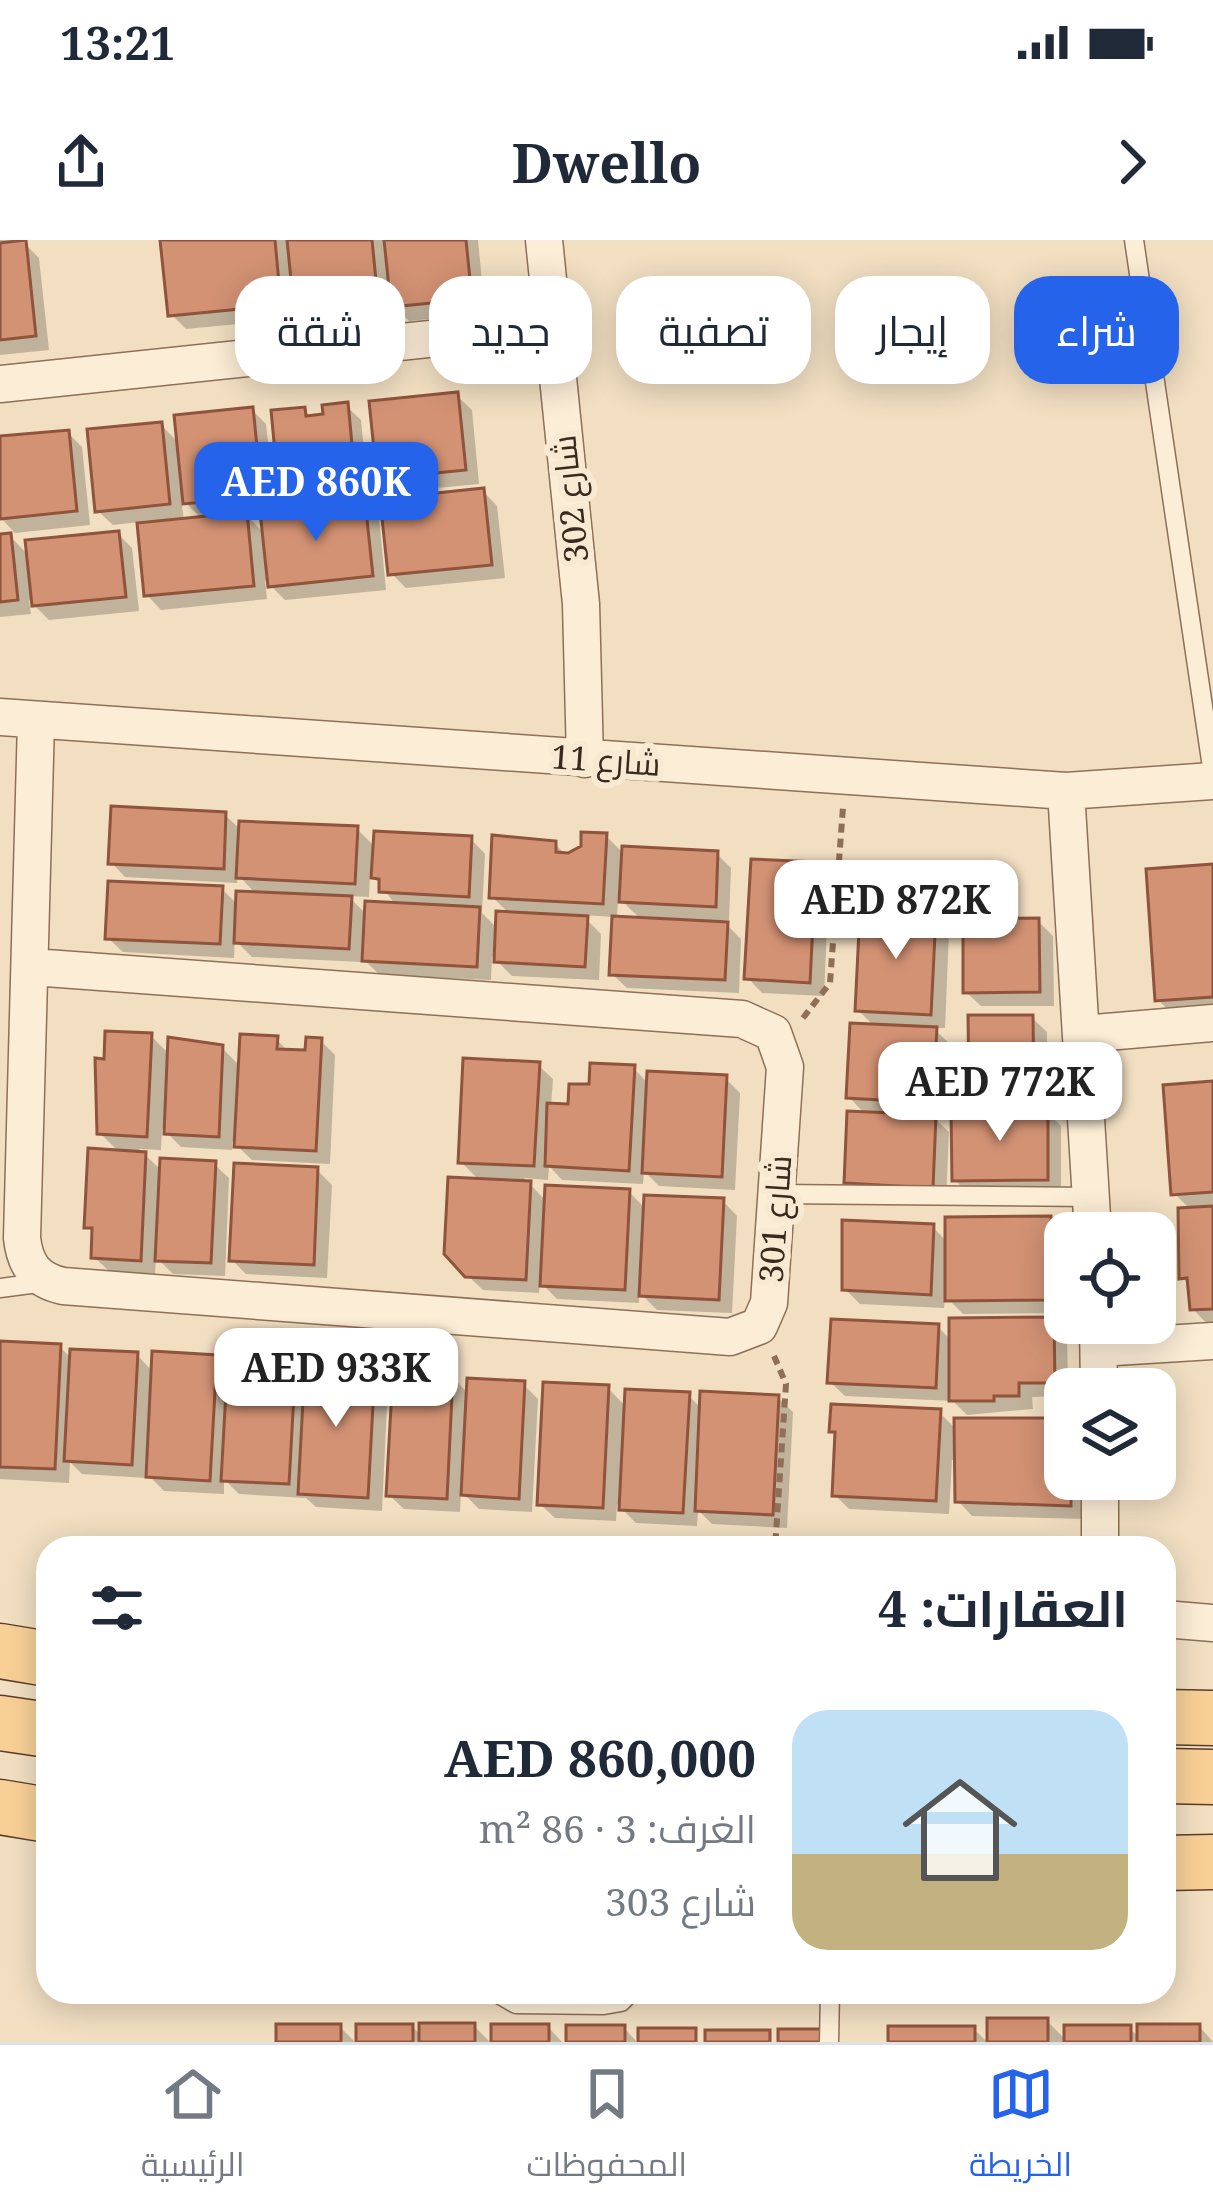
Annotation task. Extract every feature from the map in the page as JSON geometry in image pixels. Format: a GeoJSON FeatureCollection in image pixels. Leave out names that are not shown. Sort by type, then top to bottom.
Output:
{"type":"FeatureCollection","features":[{"type":"Feature","properties":{"kind":"main road"},"geometry":{"type":"LineString","coordinates":[[0,1651],[36,1656]]}},
{"type":"Feature","properties":{"kind":"main road"},"geometry":{"type":"LineString","coordinates":[[1176,1717],[1213,1718]]}},
{"type":"Feature","properties":{"kind":"main road"},"geometry":{"type":"LineString","coordinates":[[0,1723],[36,1728]]}},
{"type":"Feature","properties":{"kind":"main road"},"geometry":{"type":"LineString","coordinates":[[0,1746],[36,1750]]}},
{"type":"Feature","properties":{"kind":"main road"},"geometry":{"type":"LineString","coordinates":[[1176,1776],[1213,1777]]}},
{"type":"Feature","properties":{"kind":"main road"},"geometry":{"type":"LineString","coordinates":[[0,1807],[36,1813]]}},
{"type":"Feature","properties":{"kind":"main road"},"geometry":{"type":"LineString","coordinates":[[0,1828],[36,1826]]}},
{"type":"Feature","properties":{"kind":"main road"},"geometry":{"type":"LineString","coordinates":[[1176,1863],[1213,1862]]}},
{"type":"Feature","properties":{"kind":"street","name":"شارع 302"},"geometry":{"type":"LineString","coordinates":[[544,240],[548,276]]}},
{"type":"Feature","properties":{"kind":"street"},"geometry":{"type":"LineString","coordinates":[[0,384],[429,339]]}},
{"type":"Feature","properties":{"kind":"street","name":"شارع 302"},"geometry":{"type":"LineString","coordinates":[[559,384],[581,604],[585,759]]}},
{"type":"Feature","properties":{"kind":"street"},"geometry":{"type":"LineString","coordinates":[[18,719],[32,967],[22,1238],[32,1270],[46,1282]]}},
{"type":"Feature","properties":{"kind":"street","name":"شارع 11"},"geometry":{"type":"LineString","coordinates":[[18,719],[1066,791],[1213,777]]}},
{"type":"Feature","properties":{"kind":"street"},"geometry":{"type":"LineString","coordinates":[[1066,791],[1092,1212]]}},
{"type":"Feature","properties":{"kind":"street"},"geometry":{"type":"LineString","coordinates":[[32,967],[742,1019],[773,1033],[779,1050]]}},
{"type":"Feature","properties":{"kind":"street"},"geometry":{"type":"LineString","coordinates":[[1083,1034],[1213,1023]]}},
{"type":"Feature","properties":{"kind":"street","name":"شارع 301"},"geometry":{"type":"LineString","coordinates":[[46,1282],[730,1336],[759,1326],[769,1303],[785,1066],[779,1050]]}},
{"type":"Feature","properties":{"kind":"street"},"geometry":{"type":"LineString","coordinates":[[1176,1339],[1213,1341]]}},
{"type":"Feature","properties":{"kind":"street"},"geometry":{"type":"LineString","coordinates":[[1100,1500],[1100,1536]]}},
{"type":"Feature","properties":{"kind":"street"},"geometry":{"type":"LineString","coordinates":[[1176,1620],[1213,1623]]}},
{"type":"Feature","properties":{"kind":"lane"},"geometry":{"type":"LineString","coordinates":[[1134,240],[1209,712],[1213,777]]}},
{"type":"Feature","properties":{"kind":"lane"},"geometry":{"type":"LineString","coordinates":[[777,1194],[1047,1212]]}},
{"type":"Feature","properties":{"kind":"lane"},"geometry":{"type":"LineString","coordinates":[[0,1288],[46,1282]]}},
{"type":"Feature","properties":{"kind":"lane"},"geometry":{"type":"LineString","coordinates":[[830,2004],[830,2042]]}},
{"type":"Feature","properties":{"kind":"path"},"geometry":{"type":"LineString","coordinates":[[779,1050],[830,983],[845,776]]}},
{"type":"Feature","properties":{"kind":"path"},"geometry":{"type":"LineString","coordinates":[[759,1326],[786,1384],[776,1536]]}},
{"type":"Feature","properties":{"kind":"building"},"geometry":{"type":"Polygon","coordinates":[[[26,240],[36,336],[0,340],[0,243],[26,240]]]}},
{"type":"Feature","properties":{"kind":"building"},"geometry":{"type":"Polygon","coordinates":[[[160,240],[275,240],[278,276],[235,276],[235,309],[168,316],[160,240]]]}},
{"type":"Feature","properties":{"kind":"building"},"geometry":{"type":"Polygon","coordinates":[[[287,240],[372,240],[376,276],[291,276],[287,240]]]}},
{"type":"Feature","properties":{"kind":"building"},"geometry":{"type":"Polygon","coordinates":[[[384,240],[466,240],[470,276],[429,276],[429,303],[405,306],[405,276],[388,276],[384,240]]]}},
{"type":"Feature","properties":{"kind":"building"},"geometry":{"type":"Polygon","coordinates":[[[458,392],[466,470],[377,479],[369,401],[458,392]]]}},
{"type":"Feature","properties":{"kind":"building"},"geometry":{"type":"Polygon","coordinates":[[[348,402],[356,487],[279,495],[271,410],[305,407],[306,416],[323,414],[322,405],[348,402]]]}},
{"type":"Feature","properties":{"kind":"building"},"geometry":{"type":"Polygon","coordinates":[[[253,407],[262,497],[183,504],[174,415],[253,407]]]}},
{"type":"Feature","properties":{"kind":"building"},"geometry":{"type":"Polygon","coordinates":[[[162,422],[170,504],[95,512],[87,429],[162,422]]]}},
{"type":"Feature","properties":{"kind":"building"},"geometry":{"type":"Polygon","coordinates":[[[69,430],[77,511],[0,519],[0,436],[69,430]]]}},
{"type":"Feature","properties":{"kind":"building"},"geometry":{"type":"Polygon","coordinates":[[[484,488],[492,565],[388,575],[380,499],[484,488]]]}},
{"type":"Feature","properties":{"kind":"building"},"geometry":{"type":"Polygon","coordinates":[[[365,501],[373,576],[268,587],[260,511],[365,501]]]}},
{"type":"Feature","properties":{"kind":"building"},"geometry":{"type":"Polygon","coordinates":[[[247,512],[254,586],[144,596],[137,523],[247,512]]]}},
{"type":"Feature","properties":{"kind":"building"},"geometry":{"type":"Polygon","coordinates":[[[119,531],[126,597],[32,606],[25,540],[119,531]]]}},
{"type":"Feature","properties":{"kind":"building"},"geometry":{"type":"Polygon","coordinates":[[[11,533],[18,600],[0,602],[0,534],[11,533]]]}},
{"type":"Feature","properties":{"kind":"building"},"geometry":{"type":"Polygon","coordinates":[[[111,806],[226,812],[224,869],[108,864],[111,806]]]}},
{"type":"Feature","properties":{"kind":"building"},"geometry":{"type":"Polygon","coordinates":[[[239,821],[358,826],[355,884],[236,878],[239,821]]]}},
{"type":"Feature","properties":{"kind":"building"},"geometry":{"type":"Polygon","coordinates":[[[374,831],[472,836],[469,897],[379,892],[379,879],[371,878],[374,831]]]}},
{"type":"Feature","properties":{"kind":"building"},"geometry":{"type":"Polygon","coordinates":[[[581,832],[607,833],[603,904],[489,898],[492,835],[556,841],[556,852],[568,853],[581,846],[581,832]]]}},
{"type":"Feature","properties":{"kind":"building"},"geometry":{"type":"Polygon","coordinates":[[[622,846],[718,851],[716,907],[619,902],[622,846]]]}},
{"type":"Feature","properties":{"kind":"building"},"geometry":{"type":"Polygon","coordinates":[[[751,859],[816,862],[810,983],[744,979],[751,859]]]}},
{"type":"Feature","properties":{"kind":"building"},"geometry":{"type":"Polygon","coordinates":[[[1213,864],[1213,997],[1155,1001],[1146,869],[1213,864]]]}},
{"type":"Feature","properties":{"kind":"building"},"geometry":{"type":"Polygon","coordinates":[[[108,881],[223,886],[220,944],[105,939],[108,881]]]}},
{"type":"Feature","properties":{"kind":"building"},"geometry":{"type":"Polygon","coordinates":[[[236,891],[352,896],[349,949],[234,943],[236,891]]]}},
{"type":"Feature","properties":{"kind":"building"},"geometry":{"type":"Polygon","coordinates":[[[365,901],[480,907],[477,967],[362,961],[365,901]]]}},
{"type":"Feature","properties":{"kind":"building"},"geometry":{"type":"Polygon","coordinates":[[[860,910],[936,914],[931,1015],[855,1011],[860,910]]]}},
{"type":"Feature","properties":{"kind":"building"},"geometry":{"type":"Polygon","coordinates":[[[496,911],[588,916],[585,967],[494,962],[496,911]]]}},
{"type":"Feature","properties":{"kind":"building"},"geometry":{"type":"Polygon","coordinates":[[[612,916],[728,922],[725,980],[609,975],[612,916]]]}},
{"type":"Feature","properties":{"kind":"building"},"geometry":{"type":"Polygon","coordinates":[[[1039,918],[1040,992],[963,993],[963,919],[1039,918]]]}},
{"type":"Feature","properties":{"kind":"building"},"geometry":{"type":"Polygon","coordinates":[[[968,1015],[1033,1015],[1034,1094],[969,1094],[968,1015]]]}},
{"type":"Feature","properties":{"kind":"building"},"geometry":{"type":"Polygon","coordinates":[[[850,1023],[937,1027],[933,1103],[846,1098],[850,1023]]]}},
{"type":"Feature","properties":{"kind":"building"},"geometry":{"type":"Polygon","coordinates":[[[105,1031],[152,1033],[147,1137],[97,1134],[95,1058],[104,1059],[105,1031]]]}},
{"type":"Feature","properties":{"kind":"building"},"geometry":{"type":"Polygon","coordinates":[[[240,1034],[278,1036],[277,1049],[305,1050],[306,1037],[322,1038],[316,1151],[234,1147],[240,1034]]]}},
{"type":"Feature","properties":{"kind":"building"},"geometry":{"type":"Polygon","coordinates":[[[168,1037],[223,1045],[219,1137],[164,1134],[168,1037]]]}},
{"type":"Feature","properties":{"kind":"building"},"geometry":{"type":"Polygon","coordinates":[[[463,1058],[540,1062],[534,1166],[458,1163],[463,1058]]]}},
{"type":"Feature","properties":{"kind":"building"},"geometry":{"type":"Polygon","coordinates":[[[590,1063],[635,1065],[629,1171],[545,1166],[547,1103],[568,1104],[569,1084],[589,1084],[590,1063]]]}},
{"type":"Feature","properties":{"kind":"building"},"geometry":{"type":"Polygon","coordinates":[[[647,1071],[727,1075],[722,1177],[642,1173],[647,1071]]]}},
{"type":"Feature","properties":{"kind":"building"},"geometry":{"type":"Polygon","coordinates":[[[1213,1081],[1213,1192],[1171,1195],[1163,1085],[1213,1081]]]}},
{"type":"Feature","properties":{"kind":"building"},"geometry":{"type":"Polygon","coordinates":[[[1048,1108],[1048,1180],[952,1181],[951,1109],[1048,1108]]]}},
{"type":"Feature","properties":{"kind":"building"},"geometry":{"type":"Polygon","coordinates":[[[847,1111],[936,1115],[933,1188],[844,1183],[847,1111]]]}},
{"type":"Feature","properties":{"kind":"building"},"geometry":{"type":"Polygon","coordinates":[[[88,1148],[146,1152],[141,1261],[91,1258],[92,1228],[84,1228],[88,1148]]]}},
{"type":"Feature","properties":{"kind":"building"},"geometry":{"type":"Polygon","coordinates":[[[160,1158],[216,1161],[211,1263],[155,1261],[160,1158]]]}},
{"type":"Feature","properties":{"kind":"building"},"geometry":{"type":"Polygon","coordinates":[[[234,1163],[318,1167],[314,1265],[229,1261],[234,1163]]]}},
{"type":"Feature","properties":{"kind":"building"},"geometry":{"type":"Polygon","coordinates":[[[448,1177],[531,1181],[526,1280],[465,1277],[444,1254],[448,1177]]]}},
{"type":"Feature","properties":{"kind":"building"},"geometry":{"type":"Polygon","coordinates":[[[545,1185],[630,1189],[625,1290],[540,1286],[545,1185]]]}},
{"type":"Feature","properties":{"kind":"building"},"geometry":{"type":"Polygon","coordinates":[[[644,1195],[724,1198],[719,1300],[639,1296],[644,1195]]]}},
{"type":"Feature","properties":{"kind":"building"},"geometry":{"type":"Polygon","coordinates":[[[1213,1206],[1213,1309],[1190,1310],[1187,1278],[1179,1279],[1178,1208],[1213,1206]]]}},
{"type":"Feature","properties":{"kind":"building"},"geometry":{"type":"Polygon","coordinates":[[[1044,1216],[1044,1300],[945,1301],[945,1217],[1044,1216]]]}},
{"type":"Feature","properties":{"kind":"building"},"geometry":{"type":"Polygon","coordinates":[[[842,1220],[934,1224],[931,1295],[842,1290],[842,1220]]]}},
{"type":"Feature","properties":{"kind":"building"},"geometry":{"type":"Polygon","coordinates":[[[1044,1317],[1044,1344],[1054,1344],[1055,1368],[1044,1368],[1044,1383],[1019,1383],[1019,1396],[949,1401],[949,1318],[1044,1317]]]}},
{"type":"Feature","properties":{"kind":"building"},"geometry":{"type":"Polygon","coordinates":[[[831,1319],[939,1324],[936,1388],[827,1383],[831,1319]]]}},
{"type":"Feature","properties":{"kind":"building"},"geometry":{"type":"Polygon","coordinates":[[[0,1341],[61,1344],[55,1469],[0,1467],[0,1341]]]}},
{"type":"Feature","properties":{"kind":"building"},"geometry":{"type":"Polygon","coordinates":[[[70,1349],[138,1352],[132,1465],[64,1461],[70,1349]]]}},
{"type":"Feature","properties":{"kind":"building"},"geometry":{"type":"Polygon","coordinates":[[[152,1351],[217,1355],[210,1481],[146,1477],[152,1351]]]}},
{"type":"Feature","properties":{"kind":"building"},"geometry":{"type":"Polygon","coordinates":[[[228,1355],[296,1358],[289,1484],[221,1481],[228,1355]]]}},
{"type":"Feature","properties":{"kind":"building"},"geometry":{"type":"Polygon","coordinates":[[[305,1363],[375,1367],[368,1498],[298,1494],[305,1363]]]}},
{"type":"Feature","properties":{"kind":"building"},"geometry":{"type":"Polygon","coordinates":[[[393,1371],[453,1374],[447,1499],[386,1496],[393,1371]]]}},
{"type":"Feature","properties":{"kind":"building"},"geometry":{"type":"Polygon","coordinates":[[[467,1378],[525,1381],[519,1499],[461,1495],[467,1378]]]}},
{"type":"Feature","properties":{"kind":"building"},"geometry":{"type":"Polygon","coordinates":[[[543,1382],[609,1385],[603,1508],[537,1505],[543,1382]]]}},
{"type":"Feature","properties":{"kind":"building"},"geometry":{"type":"Polygon","coordinates":[[[625,1389],[690,1392],[683,1513],[619,1510],[625,1389]]]}},
{"type":"Feature","properties":{"kind":"building"},"geometry":{"type":"Polygon","coordinates":[[[700,1391],[779,1395],[773,1515],[695,1511],[700,1391]]]}},
{"type":"Feature","properties":{"kind":"building"},"geometry":{"type":"Polygon","coordinates":[[[831,1404],[941,1409],[936,1501],[832,1496],[835,1432],[829,1432],[831,1404]]]}},
{"type":"Feature","properties":{"kind":"building"},"geometry":{"type":"Polygon","coordinates":[[[954,1418],[1044,1418],[1044,1500],[1071,1500],[1071,1506],[955,1502],[954,1418]]]}},
{"type":"Feature","properties":{"kind":"building"},"geometry":{"type":"Polygon","coordinates":[[[987,2018],[1048,2018],[1048,2042],[987,2042],[987,2018]]]}},
{"type":"Feature","properties":{"kind":"building"},"geometry":{"type":"Polygon","coordinates":[[[419,2023],[475,2023],[475,2042],[419,2042],[419,2023]]]}},
{"type":"Feature","properties":{"kind":"building"},"geometry":{"type":"Polygon","coordinates":[[[276,2024],[341,2024],[341,2042],[276,2042],[276,2024]]]}},
{"type":"Feature","properties":{"kind":"building"},"geometry":{"type":"Polygon","coordinates":[[[356,2024],[413,2024],[413,2042],[356,2042],[356,2024]]]}},
{"type":"Feature","properties":{"kind":"building"},"geometry":{"type":"Polygon","coordinates":[[[491,2024],[549,2024],[549,2042],[491,2042],[491,2024]]]}},
{"type":"Feature","properties":{"kind":"building"},"geometry":{"type":"Polygon","coordinates":[[[1137,2024],[1200,2024],[1200,2042],[1137,2042],[1137,2024]]]}},
{"type":"Feature","properties":{"kind":"building"},"geometry":{"type":"Polygon","coordinates":[[[566,2025],[625,2025],[625,2042],[566,2042],[566,2025]]]}},
{"type":"Feature","properties":{"kind":"building"},"geometry":{"type":"Polygon","coordinates":[[[1064,2025],[1131,2025],[1131,2042],[1064,2042],[1064,2025]]]}},
{"type":"Feature","properties":{"kind":"building"},"geometry":{"type":"Polygon","coordinates":[[[888,2026],[975,2026],[975,2042],[888,2042],[888,2026]]]}},
{"type":"Feature","properties":{"kind":"building"},"geometry":{"type":"Polygon","coordinates":[[[638,2028],[696,2028],[696,2042],[638,2042],[638,2028]]]}},
{"type":"Feature","properties":{"kind":"building"},"geometry":{"type":"Polygon","coordinates":[[[778,2029],[823,2029],[823,2042],[778,2042],[778,2029]]]}},
{"type":"Feature","properties":{"kind":"building"},"geometry":{"type":"Polygon","coordinates":[[[705,2030],[770,2030],[770,2042],[705,2042],[705,2030]]]}}]}
